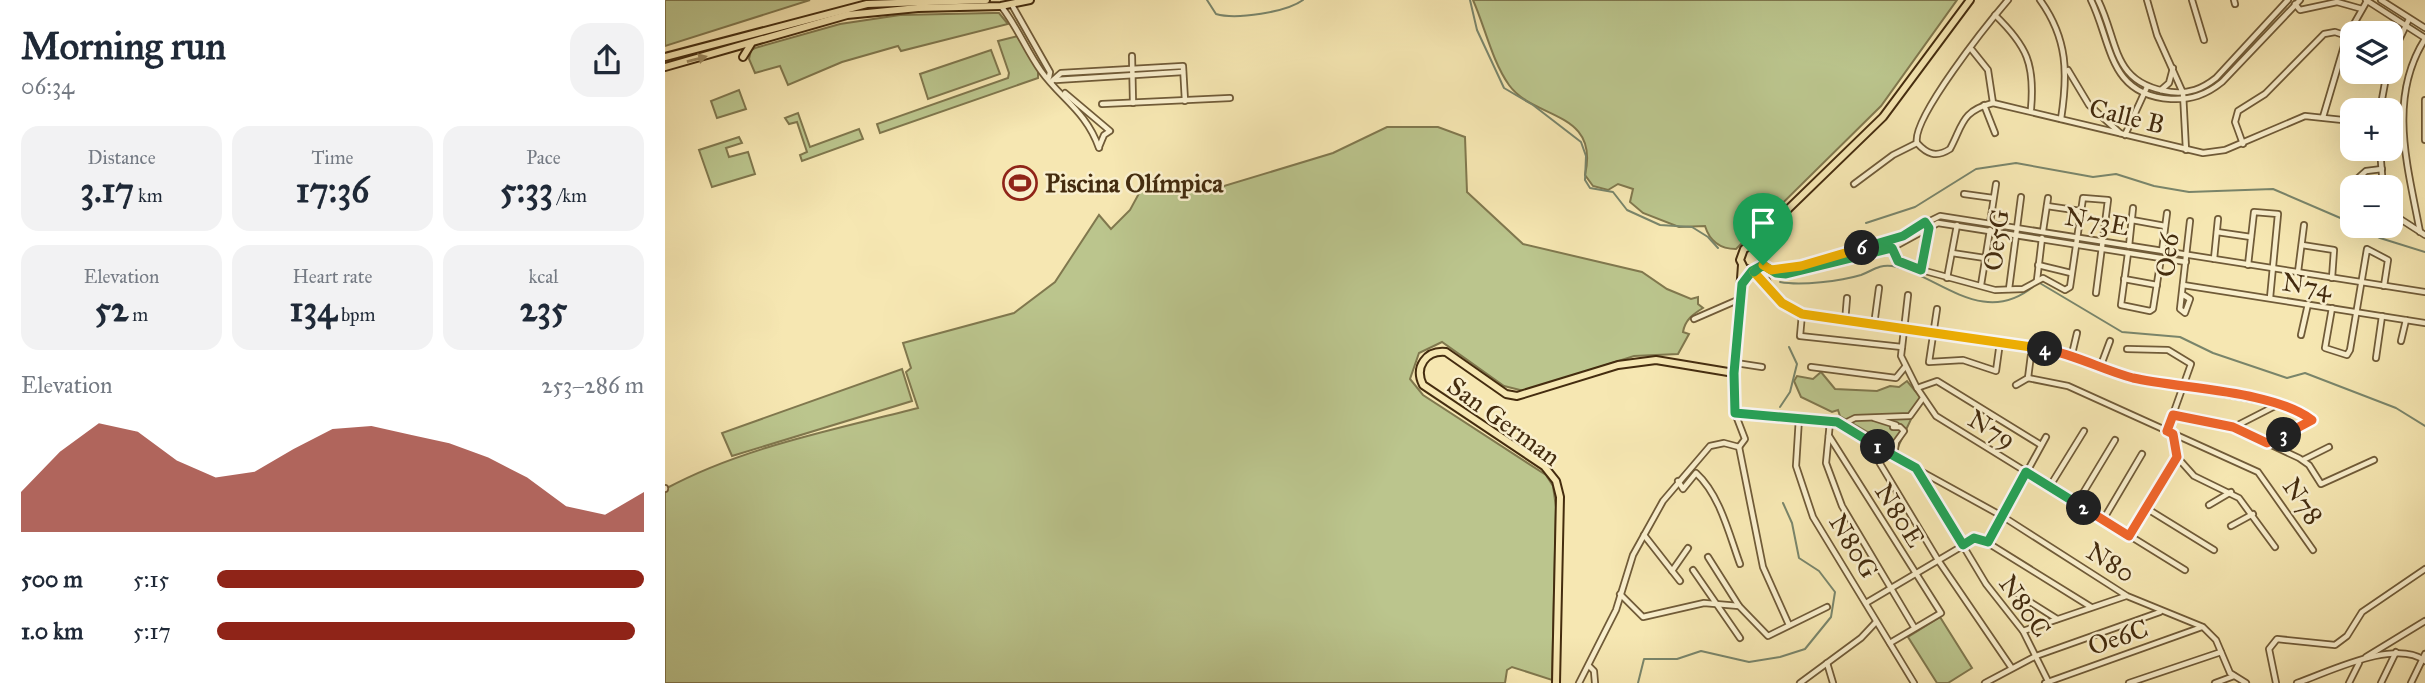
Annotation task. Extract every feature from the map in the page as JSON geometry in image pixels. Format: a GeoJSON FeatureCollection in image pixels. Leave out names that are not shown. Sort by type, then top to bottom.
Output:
{"type":"FeatureCollection","features":[{"type":"Feature","properties":{"kind":"main road"},"geometry":{"type":"LineString","coordinates":[[665,57],[867,4],[986,0]]}},
{"type":"Feature","properties":{"kind":"main road"},"geometry":{"type":"LineString","coordinates":[[665,67],[867,12],[1001,6],[1030,0]]}},
{"type":"Feature","properties":{"kind":"main road"},"geometry":{"type":"LineString","coordinates":[[1734,373],[1742,284],[1741,252],[1763,235],[1883,117],[1970,0]]}},
{"type":"Feature","properties":{"kind":"main road"},"geometry":{"type":"LineString","coordinates":[[743,57],[753,43]]}},
{"type":"Feature","properties":{"kind":"main road"},"geometry":{"type":"LineString","coordinates":[[720,52],[732,58]]}},
{"type":"Feature","properties":{"kind":"main road"},"geometry":{"type":"LineString","coordinates":[[1742,284],[1752,271],[1762,265],[1763,235]]}},
{"type":"Feature","properties":{"kind":"main road"},"geometry":{"type":"LineString","coordinates":[[1750,246],[1761,250]]}},
{"type":"Feature","properties":{"kind":"main road"},"geometry":{"type":"LineString","coordinates":[[1742,265],[1752,271]]}},
{"type":"Feature","properties":{"kind":"main road","name":"San German"},"geometry":{"type":"LineString","coordinates":[[1556,683],[1560,497],[1557,484],[1544,466],[1423,385],[1419,376],[1421,365],[1431,354],[1446,352],[1506,394],[1517,396],[1618,365],[1656,360],[1734,373]]}},
{"type":"Feature","properties":{"kind":"street"},"geometry":{"type":"LineString","coordinates":[[1854,184],[1893,155],[1917,143],[1918,125],[1929,105],[2008,0]]}},
{"type":"Feature","properties":{"kind":"street"},"geometry":{"type":"LineString","coordinates":[[2040,0],[2058,35],[2067,70],[2077,87],[2089,105],[2123,135],[2147,88]]}},
{"type":"Feature","properties":{"kind":"street"},"geometry":{"type":"LineString","coordinates":[[2091,0],[2113,62],[2125,80],[2144,94],[2185,100],[2211,91],[2222,82],[2300,0]]}},
{"type":"Feature","properties":{"kind":"street"},"geometry":{"type":"LineString","coordinates":[[2098,0],[2117,56],[2130,75],[2147,88],[2183,93],[2207,85],[2216,78],[2286,1]]}},
{"type":"Feature","properties":{"kind":"street"},"geometry":{"type":"LineString","coordinates":[[2147,0],[2157,35],[2185,100],[2186,150]]}},
{"type":"Feature","properties":{"kind":"street"},"geometry":{"type":"LineString","coordinates":[[2192,0],[2204,40]]}},
{"type":"Feature","properties":{"kind":"street"},"geometry":{"type":"LineString","coordinates":[[2381,0],[2425,28]]}},
{"type":"Feature","properties":{"kind":"street"},"geometry":{"type":"LineString","coordinates":[[2355,21],[2366,1],[2424,37],[2411,68],[2402,110],[2404,151],[2423,233]]}},
{"type":"Feature","properties":{"kind":"street"},"geometry":{"type":"LineString","coordinates":[[2295,4],[2300,10],[2337,2],[2362,9]]}},
{"type":"Feature","properties":{"kind":"street"},"geometry":{"type":"LineString","coordinates":[[1012,5],[1052,79],[1062,92],[1089,123],[1099,148],[1104,135],[1110,131],[1076,100],[1062,92]]}},
{"type":"Feature","properties":{"kind":"street"},"geometry":{"type":"LineString","coordinates":[[1001,6],[1013,21],[1044,75],[1052,79]]}},
{"type":"Feature","properties":{"kind":"street"},"geometry":{"type":"LineString","coordinates":[[1995,15],[2014,33],[2026,52],[2033,85],[2031,109]]}},
{"type":"Feature","properties":{"kind":"street"},"geometry":{"type":"LineString","coordinates":[[2403,30],[2409,19]]}},
{"type":"Feature","properties":{"kind":"street"},"geometry":{"type":"LineString","coordinates":[[2243,144],[2235,122],[2238,111],[2265,94],[2324,34],[2331,32],[2340,34]]}},
{"type":"Feature","properties":{"kind":"street"},"geometry":{"type":"LineString","coordinates":[[1972,50],[1988,70],[1993,103]]}},
{"type":"Feature","properties":{"kind":"street"},"geometry":{"type":"LineString","coordinates":[[1132,56],[1133,103]]}},
{"type":"Feature","properties":{"kind":"street"},"geometry":{"type":"LineString","coordinates":[[2323,117],[2340,60]]}},
{"type":"Feature","properties":{"kind":"street"},"geometry":{"type":"LineString","coordinates":[[2161,90],[2169,83],[2173,67]]}},
{"type":"Feature","properties":{"kind":"street"},"geometry":{"type":"LineString","coordinates":[[2061,119],[2067,70]]}},
{"type":"Feature","properties":{"kind":"street"},"geometry":{"type":"LineString","coordinates":[[1052,79],[1061,73],[1184,72],[1185,100]]}},
{"type":"Feature","properties":{"kind":"street"},"geometry":{"type":"LineString","coordinates":[[2066,89],[2077,87]]}},
{"type":"Feature","properties":{"kind":"street"},"geometry":{"type":"LineString","coordinates":[[1103,104],[1230,98]]}},
{"type":"Feature","properties":{"kind":"street"},"geometry":{"type":"LineString","coordinates":[[2425,100],[2425,140]]}},
{"type":"Feature","properties":{"kind":"street","name":"Calle B"},"geometry":{"type":"LineString","coordinates":[[1917,143],[1927,153],[1944,153],[1956,139],[1959,124],[1984,105],[1993,103],[2031,109],[2186,150],[2214,152],[2243,144],[2297,118],[2340,119]]}},
{"type":"Feature","properties":{"kind":"street"},"geometry":{"type":"LineString","coordinates":[[1984,105],[1994,134]]}},
{"type":"Feature","properties":{"kind":"street"},"geometry":{"type":"LineString","coordinates":[[2381,161],[2382,175]]}},
{"type":"Feature","properties":{"kind":"street"},"geometry":{"type":"LineString","coordinates":[[2362,175],[2366,171],[2382,169]]}},
{"type":"Feature","properties":{"kind":"street"},"geometry":{"type":"LineString","coordinates":[[1981,285],[1996,184]]}},
{"type":"Feature","properties":{"kind":"street"},"geometry":{"type":"LineString","coordinates":[[1964,194],[1993,198]]}},
{"type":"Feature","properties":{"kind":"street","name":"Oe5G"},"geometry":{"type":"LineString","coordinates":[[2009,289],[2021,197]]}},
{"type":"Feature","properties":{"kind":"street"},"geometry":{"type":"LineString","coordinates":[[2043,231],[2049,198]]}},
{"type":"Feature","properties":{"kind":"street"},"geometry":{"type":"LineString","coordinates":[[1892,248],[1898,261],[1947,278],[1995,290],[2023,289],[2044,278],[2063,290],[2069,289],[2083,198],[2108,200],[2096,293]]}},
{"type":"Feature","properties":{"kind":"street"},"geometry":{"type":"LineString","coordinates":[[2047,206],[2081,211]]}},
{"type":"Feature","properties":{"kind":"street"},"geometry":{"type":"LineString","coordinates":[[2133,208],[2121,303],[2150,312],[2153,309],[2161,258]]}},
{"type":"Feature","properties":{"kind":"street"},"geometry":{"type":"LineString","coordinates":[[2248,265],[2254,212],[2277,214],[2270,298]]}},
{"type":"Feature","properties":{"kind":"street"},"geometry":{"type":"LineString","coordinates":[[2162,251],[2167,213]]}},
{"type":"Feature","properties":{"kind":"street","name":"N73E"},"geometry":{"type":"LineString","coordinates":[[1802,269],[1903,236],[1940,216],[2077,244],[2187,254],[2425,292]]}},
{"type":"Feature","properties":{"kind":"street"},"geometry":{"type":"LineString","coordinates":[[2214,259],[2218,219]]}},
{"type":"Feature","properties":{"kind":"street"},"geometry":{"type":"LineString","coordinates":[[2132,220],[2165,226]]}},
{"type":"Feature","properties":{"kind":"street"},"geometry":{"type":"LineString","coordinates":[[2403,220],[2423,233]]}},
{"type":"Feature","properties":{"kind":"street","name":"Oe6"},"geometry":{"type":"LineString","coordinates":[[2182,294],[2190,221]]}},
{"type":"Feature","properties":{"kind":"street"},"geometry":{"type":"LineString","coordinates":[[1921,270],[1929,228],[1925,222]]}},
{"type":"Feature","properties":{"kind":"street","name":"N73E"},"geometry":{"type":"LineString","coordinates":[[1762,265],[1781,274],[1846,261],[1892,248],[1938,223],[1990,227]]}},
{"type":"Feature","properties":{"kind":"street"},"geometry":{"type":"LineString","coordinates":[[1947,278],[1957,225]]}},
{"type":"Feature","properties":{"kind":"street"},"geometry":{"type":"LineString","coordinates":[[2298,272],[2304,225]]}},
{"type":"Feature","properties":{"kind":"street","name":"N73E"},"geometry":{"type":"LineString","coordinates":[[2017,231],[2043,231],[2077,236],[2186,262]]}},
{"type":"Feature","properties":{"kind":"street"},"geometry":{"type":"LineString","coordinates":[[2217,232],[2251,237]]}},
{"type":"Feature","properties":{"kind":"street"},"geometry":{"type":"LineString","coordinates":[[2037,281],[2042,238]]}},
{"type":"Feature","properties":{"kind":"street"},"geometry":{"type":"LineString","coordinates":[[2302,245],[2332,249],[2335,254],[2332,278]]}},
{"type":"Feature","properties":{"kind":"street"},"geometry":{"type":"LineString","coordinates":[[2332,308],[2325,348],[2347,355],[2350,351],[2365,249],[2388,260],[2384,286]]}},
{"type":"Feature","properties":{"kind":"street"},"geometry":{"type":"LineString","coordinates":[[1852,252],[1854,259]]}},
{"type":"Feature","properties":{"kind":"street"},"geometry":{"type":"LineString","coordinates":[[1952,253],[1985,258]]}},
{"type":"Feature","properties":{"kind":"street"},"geometry":{"type":"LineString","coordinates":[[1844,254],[1846,261]]}},
{"type":"Feature","properties":{"kind":"street"},"geometry":{"type":"LineString","coordinates":[[1762,265],[1770,290]]}},
{"type":"Feature","properties":{"kind":"street"},"geometry":{"type":"LineString","coordinates":[[2038,265],[2071,273]]}},
{"type":"Feature","properties":{"kind":"street"},"geometry":{"type":"LineString","coordinates":[[1752,271],[1782,303],[1802,314],[1845,322],[1933,331],[2072,354],[2129,377],[2279,404],[2311,419],[2311,423],[2267,443]]}},
{"type":"Feature","properties":{"kind":"street"},"geometry":{"type":"LineString","coordinates":[[2124,279],[2157,285]]}},
{"type":"Feature","properties":{"kind":"street","name":"N74"},"geometry":{"type":"LineString","coordinates":[[2183,285],[2425,323]]}},
{"type":"Feature","properties":{"kind":"street"},"geometry":{"type":"LineString","coordinates":[[1874,325],[1879,288]]}},
{"type":"Feature","properties":{"kind":"street","name":"N79"},"geometry":{"type":"LineString","coordinates":[[1908,295],[1901,356],[1923,398],[1939,419],[2185,570]]}},
{"type":"Feature","properties":{"kind":"street"},"geometry":{"type":"LineString","coordinates":[[1845,322],[1847,298]]}},
{"type":"Feature","properties":{"kind":"street"},"geometry":{"type":"LineString","coordinates":[[1694,318],[1740,299]]}},
{"type":"Feature","properties":{"kind":"street"},"geometry":{"type":"LineString","coordinates":[[2301,335],[2308,304]]}},
{"type":"Feature","properties":{"kind":"street"},"geometry":{"type":"LineString","coordinates":[[1937,309],[1929,362],[1963,360],[1991,370],[1998,368],[2000,342]]}},
{"type":"Feature","properties":{"kind":"street"},"geometry":{"type":"LineString","coordinates":[[1802,314],[1800,336],[1902,347]]}},
{"type":"Feature","properties":{"kind":"street"},"geometry":{"type":"LineString","coordinates":[[2376,358],[2382,316]]}},
{"type":"Feature","properties":{"kind":"street"},"geometry":{"type":"LineString","coordinates":[[2401,341],[2406,320]]}},
{"type":"Feature","properties":{"kind":"street"},"geometry":{"type":"LineString","coordinates":[[2072,354],[2077,333]]}},
{"type":"Feature","properties":{"kind":"street"},"geometry":{"type":"LineString","coordinates":[[2101,365],[2111,341]]}},
{"type":"Feature","properties":{"kind":"street"},"geometry":{"type":"LineString","coordinates":[[2016,385],[2028,378],[2032,346]]}},
{"type":"Feature","properties":{"kind":"street"},"geometry":{"type":"LineString","coordinates":[[2127,349],[2168,350],[2181,356],[2192,367],[2167,431]]}},
{"type":"Feature","properties":{"kind":"street"},"geometry":{"type":"LineString","coordinates":[[1737,363],[1762,367]]}},
{"type":"Feature","properties":{"kind":"street"},"geometry":{"type":"LineString","coordinates":[[1811,368],[1896,378],[1906,366]]}},
{"type":"Feature","properties":{"kind":"street"},"geometry":{"type":"LineString","coordinates":[[1734,373],[1735,413],[1745,439],[1739,447],[1763,567],[1789,625]]}},
{"type":"Feature","properties":{"kind":"street","name":"N78"},"geometry":{"type":"LineString","coordinates":[[2028,378],[2061,383],[2257,472],[2313,550]]}},
{"type":"Feature","properties":{"kind":"street"},"geometry":{"type":"LineString","coordinates":[[1917,388],[1937,381],[2041,445]]}},
{"type":"Feature","properties":{"kind":"street"},"geometry":{"type":"LineString","coordinates":[[1843,424],[1855,418],[1910,416],[1923,398]]}},
{"type":"Feature","properties":{"kind":"street"},"geometry":{"type":"LineString","coordinates":[[2233,427],[2279,404]]}},
{"type":"Feature","properties":{"kind":"street"},"geometry":{"type":"LineString","coordinates":[[1735,413],[1843,424],[1866,441],[1916,468]]}},
{"type":"Feature","properties":{"kind":"street"},"geometry":{"type":"LineString","coordinates":[[2173,415],[2233,427],[2303,460],[2321,484],[2374,460]]}},
{"type":"Feature","properties":{"kind":"street"},"geometry":{"type":"LineString","coordinates":[[1871,417],[1904,431],[1896,442],[1895,449]]}},
{"type":"Feature","properties":{"kind":"street","name":"N80G"},"geometry":{"type":"LineString","coordinates":[[1799,418],[1796,466],[1813,517],[1914,683]]}},
{"type":"Feature","properties":{"kind":"street"},"geometry":{"type":"LineString","coordinates":[[1830,422],[1826,463],[1842,506],[1914,627],[1890,643]]}},
{"type":"Feature","properties":{"kind":"street"},"geometry":{"type":"LineString","coordinates":[[2050,486],[2084,431]]}},
{"type":"Feature","properties":{"kind":"street"},"geometry":{"type":"LineString","coordinates":[[2173,434],[2177,457],[2194,476],[2231,492],[2253,514],[2274,547]]}},
{"type":"Feature","properties":{"kind":"street","name":"N80E"},"geometry":{"type":"LineString","coordinates":[[1829,436],[1941,613],[1914,627]]}},
{"type":"Feature","properties":{"kind":"street"},"geometry":{"type":"LineString","coordinates":[[1988,542],[2046,437]]}},
{"type":"Feature","properties":{"kind":"street"},"geometry":{"type":"LineString","coordinates":[[2077,503],[2115,439]]}},
{"type":"Feature","properties":{"kind":"street"},"geometry":{"type":"LineString","coordinates":[[1866,441],[1938,560],[2011,667]]}},
{"type":"Feature","properties":{"kind":"street"},"geometry":{"type":"LineString","coordinates":[[1579,683],[1590,667],[1616,610],[1643,535],[1678,481],[1710,446],[1724,443],[1739,447]]}},
{"type":"Feature","properties":{"kind":"street"},"geometry":{"type":"LineString","coordinates":[[2303,460],[2329,447]]}},
{"type":"Feature","properties":{"kind":"street"},"geometry":{"type":"LineString","coordinates":[[2103,520],[2142,454]]}},
{"type":"Feature","properties":{"kind":"street"},"geometry":{"type":"LineString","coordinates":[[2129,536],[2177,457]]}},
{"type":"Feature","properties":{"kind":"street","name":"N80"},"geometry":{"type":"LineString","coordinates":[[1916,468],[2002,516],[2127,596],[2203,627]]}},
{"type":"Feature","properties":{"kind":"street","name":"N80C"},"geometry":{"type":"LineString","coordinates":[[1916,468],[1986,584],[2023,631],[2048,682]]}},
{"type":"Feature","properties":{"kind":"street"},"geometry":{"type":"LineString","coordinates":[[1678,481],[1683,489],[1696,473],[1705,482],[1725,523],[1740,564]]}},
{"type":"Feature","properties":{"kind":"street"},"geometry":{"type":"LineString","coordinates":[[2209,505],[2231,492]]}},
{"type":"Feature","properties":{"kind":"street"},"geometry":{"type":"LineString","coordinates":[[2146,508],[2214,551]]}},
{"type":"Feature","properties":{"kind":"street"},"geometry":{"type":"LineString","coordinates":[[2231,526],[2253,514]]}},
{"type":"Feature","properties":{"kind":"street"},"geometry":{"type":"LineString","coordinates":[[1643,535],[1680,581]]}},
{"type":"Feature","properties":{"kind":"street"},"geometry":{"type":"LineString","coordinates":[[1865,603],[1972,539],[1988,542],[2091,607]]}},
{"type":"Feature","properties":{"kind":"street"},"geometry":{"type":"LineString","coordinates":[[1672,571],[1688,548]]}},
{"type":"Feature","properties":{"kind":"street"},"geometry":{"type":"LineString","coordinates":[[1708,557],[1738,606],[1745,610],[1764,635],[1827,607]]}},
{"type":"Feature","properties":{"kind":"street"},"geometry":{"type":"LineString","coordinates":[[2276,683],[2269,649],[2277,639],[2335,645],[2342,642],[2362,612],[2425,569]]}},
{"type":"Feature","properties":{"kind":"street"},"geometry":{"type":"LineString","coordinates":[[1693,570],[1721,606],[1741,638]]}},
{"type":"Feature","properties":{"kind":"street"},"geometry":{"type":"LineString","coordinates":[[2016,593],[2058,619]]}},
{"type":"Feature","properties":{"kind":"street"},"geometry":{"type":"LineString","coordinates":[[1620,594],[1643,617],[1696,604],[1738,606]]}},
{"type":"Feature","properties":{"kind":"street"},"geometry":{"type":"LineString","coordinates":[[2023,631],[2127,596]]}},
{"type":"Feature","properties":{"kind":"street"},"geometry":{"type":"LineString","coordinates":[[1985,683],[2036,656],[2161,612]]}},
{"type":"Feature","properties":{"kind":"street"},"geometry":{"type":"LineString","coordinates":[[2349,683],[2360,662],[2425,621]]}},
{"type":"Feature","properties":{"kind":"street"},"geometry":{"type":"LineString","coordinates":[[1800,683],[1876,622]]}},
{"type":"Feature","properties":{"kind":"street"},"geometry":{"type":"LineString","coordinates":[[2203,627],[2213,635],[2234,676],[2246,683]]}},
{"type":"Feature","properties":{"kind":"street","name":"Oe6C"},"geometry":{"type":"LineString","coordinates":[[2048,682],[2203,627]]}},
{"type":"Feature","properties":{"kind":"street"},"geometry":{"type":"LineString","coordinates":[[2129,683],[2221,652]]}},
{"type":"Feature","properties":{"kind":"street"},"geometry":{"type":"LineString","coordinates":[[2382,683],[2396,652]]}},
{"type":"Feature","properties":{"kind":"street"},"geometry":{"type":"LineString","coordinates":[[2297,683],[2396,652],[2424,658],[2411,683]]}},
{"type":"Feature","properties":{"kind":"street"},"geometry":{"type":"LineString","coordinates":[[1827,663],[1833,683]]}},
{"type":"Feature","properties":{"kind":"street"},"geometry":{"type":"LineString","coordinates":[[1590,667],[1594,671],[1595,683]]}},
{"type":"Feature","properties":{"kind":"street"},"geometry":{"type":"LineString","coordinates":[[2319,683],[2323,674]]}},
{"type":"Feature","properties":{"kind":"street"},"geometry":{"type":"LineString","coordinates":[[2215,683],[2234,676]]}},
{"type":"Feature","properties":{"kind":"green space"},"geometry":{"type":"Polygon","coordinates":[[[665,0],[810,0],[665,46],[665,0]]]}},
{"type":"Feature","properties":{"kind":"green space"},"geometry":{"type":"Polygon","coordinates":[[[1473,0],[1957,0],[1881,106],[1736,249],[1716,244],[1705,226],[1679,227],[1643,213],[1630,202],[1633,189],[1618,184],[1608,190],[1593,186],[1585,175],[1587,154],[1583,138],[1574,127],[1520,96],[1509,85],[1493,55],[1473,0]]]}},
{"type":"Feature","properties":{"kind":"green space"},"geometry":{"type":"Polygon","coordinates":[[[999,13],[1008,24],[901,51],[898,46],[842,62],[788,85],[780,66],[755,73],[749,59],[751,50],[755,48],[840,24],[900,15],[999,13]]]}},
{"type":"Feature","properties":{"kind":"green space"},"geometry":{"type":"Polygon","coordinates":[[[1018,36],[1038,71],[1038,78],[880,133],[877,124],[1008,78],[1009,73],[998,41],[1018,36]]]}},
{"type":"Feature","properties":{"kind":"green space"},"geometry":{"type":"Polygon","coordinates":[[[991,50],[1000,74],[928,99],[920,74],[991,50]]]}},
{"type":"Feature","properties":{"kind":"green space"},"geometry":{"type":"Polygon","coordinates":[[[739,90],[746,109],[717,118],[711,101],[739,90]]]}},
{"type":"Feature","properties":{"kind":"green space"},"geometry":{"type":"Polygon","coordinates":[[[798,113],[810,147],[859,129],[863,139],[802,161],[800,155],[807,152],[797,122],[789,124],[785,118],[798,113]]]}},
{"type":"Feature","properties":{"kind":"green space"},"geometry":{"type":"Polygon","coordinates":[[[1387,127],[1438,127],[1465,137],[1467,192],[1523,244],[1642,272],[1667,289],[1691,299],[1698,297],[1698,304],[1703,308],[1686,324],[1683,332],[1689,334],[1678,354],[1634,356],[1524,391],[1504,386],[1442,342],[1419,353],[1410,379],[1423,395],[1546,475],[1553,486],[1556,507],[1552,680],[1512,667],[1507,670],[1505,683],[665,683],[665,489],[695,474],[757,451],[918,408],[906,372],[911,368],[903,343],[1014,313],[1055,282],[1099,215],[1111,229],[1130,210],[1143,186],[1201,193],[1333,153],[1387,127]]]}},
{"type":"Feature","properties":{"kind":"green space"},"geometry":{"type":"Polygon","coordinates":[[[739,137],[742,143],[726,148],[729,157],[748,152],[755,174],[712,187],[699,150],[739,137]]]}},
{"type":"Feature","properties":{"kind":"green space"},"geometry":{"type":"Polygon","coordinates":[[[902,369],[912,401],[732,456],[722,433],[902,369]]]}},
{"type":"Feature","properties":{"kind":"green space"},"geometry":{"type":"Polygon","coordinates":[[[1821,372],[1835,389],[1877,391],[1890,386],[1899,387],[1907,381],[1921,398],[1897,449],[1840,416],[1838,410],[1832,412],[1801,397],[1794,381],[1797,376],[1813,379],[1821,372]]]}},
{"type":"Feature","properties":{"kind":"green space"},"geometry":{"type":"Polygon","coordinates":[[[1940,617],[1972,668],[1948,683],[1937,683],[1908,637],[1940,617]]]}},
{"type":"Feature","properties":{"kind":"waterway"},"geometry":{"type":"LineString","coordinates":[[1207,0],[1216,14],[1225,16],[1274,11],[1303,0]]}},
{"type":"Feature","properties":{"kind":"waterway"},"geometry":{"type":"LineString","coordinates":[[1470,0],[1477,30],[1504,88],[1533,105],[1581,142],[1586,156],[1585,180],[1590,188],[1613,192],[1627,210],[1660,225],[1692,227],[1708,237],[1718,248]]}},
{"type":"Feature","properties":{"kind":"waterway"},"geometry":{"type":"LineString","coordinates":[[1866,223],[1915,207],[1976,169],[2016,163],[2093,177],[2116,174],[2154,186],[2189,192],[2273,189],[2340,218]]}},
{"type":"Feature","properties":{"kind":"waterway"},"geometry":{"type":"LineString","coordinates":[[2380,238],[2425,252]]}},
{"type":"Feature","properties":{"kind":"waterway"},"geometry":{"type":"LineString","coordinates":[[1780,282],[1832,281],[1861,275],[1879,267],[1892,266],[1978,301],[1996,302],[2015,298],[2034,286]]}},
{"type":"Feature","properties":{"kind":"waterway"},"geometry":{"type":"LineString","coordinates":[[2038,282],[2122,332],[2180,337],[2213,353],[2287,378],[2305,373],[2396,408],[2425,426]]}},
{"type":"Feature","properties":{"kind":"waterway"},"geometry":{"type":"LineString","coordinates":[[1780,407],[1790,392],[1797,364],[1789,347]]}},
{"type":"Feature","properties":{"kind":"waterway"},"geometry":{"type":"LineString","coordinates":[[1638,683],[1644,659],[1677,659],[1701,651],[1749,662],[1780,657],[1805,649],[1831,617],[1835,592],[1819,571],[1799,558],[1792,523],[1783,503]]}},
{"type":"Feature","properties":{"kind":"place","name":"Piscina Olímpica"},"geometry":{"type":"Point","coordinates":[1020,183]}},
{"type":"Feature","properties":{"kind":"route"},"geometry":{"type":"LineString","coordinates":[[1763,265],[1752,271],[1742,284],[1734,373],[1735,413],[1843,424],[1866,441],[1916,468],[1963,545],[1974,538],[1988,542],[2026,472],[2129,536],[2177,457],[2173,434],[2167,431],[2173,415],[2233,427],[2267,443],[2312,422],[2279,404],[2136,378],[2072,354],[1933,331],[1845,322],[1802,314],[1782,303],[1753,271],[1763,265],[1771,270],[1776,273],[1781,274],[1802,271],[1892,248],[1894,257],[1903,265],[1921,270],[1929,228],[1925,222],[1903,236],[1885,243],[1801,266],[1771,270],[1763,265]]}}]}
